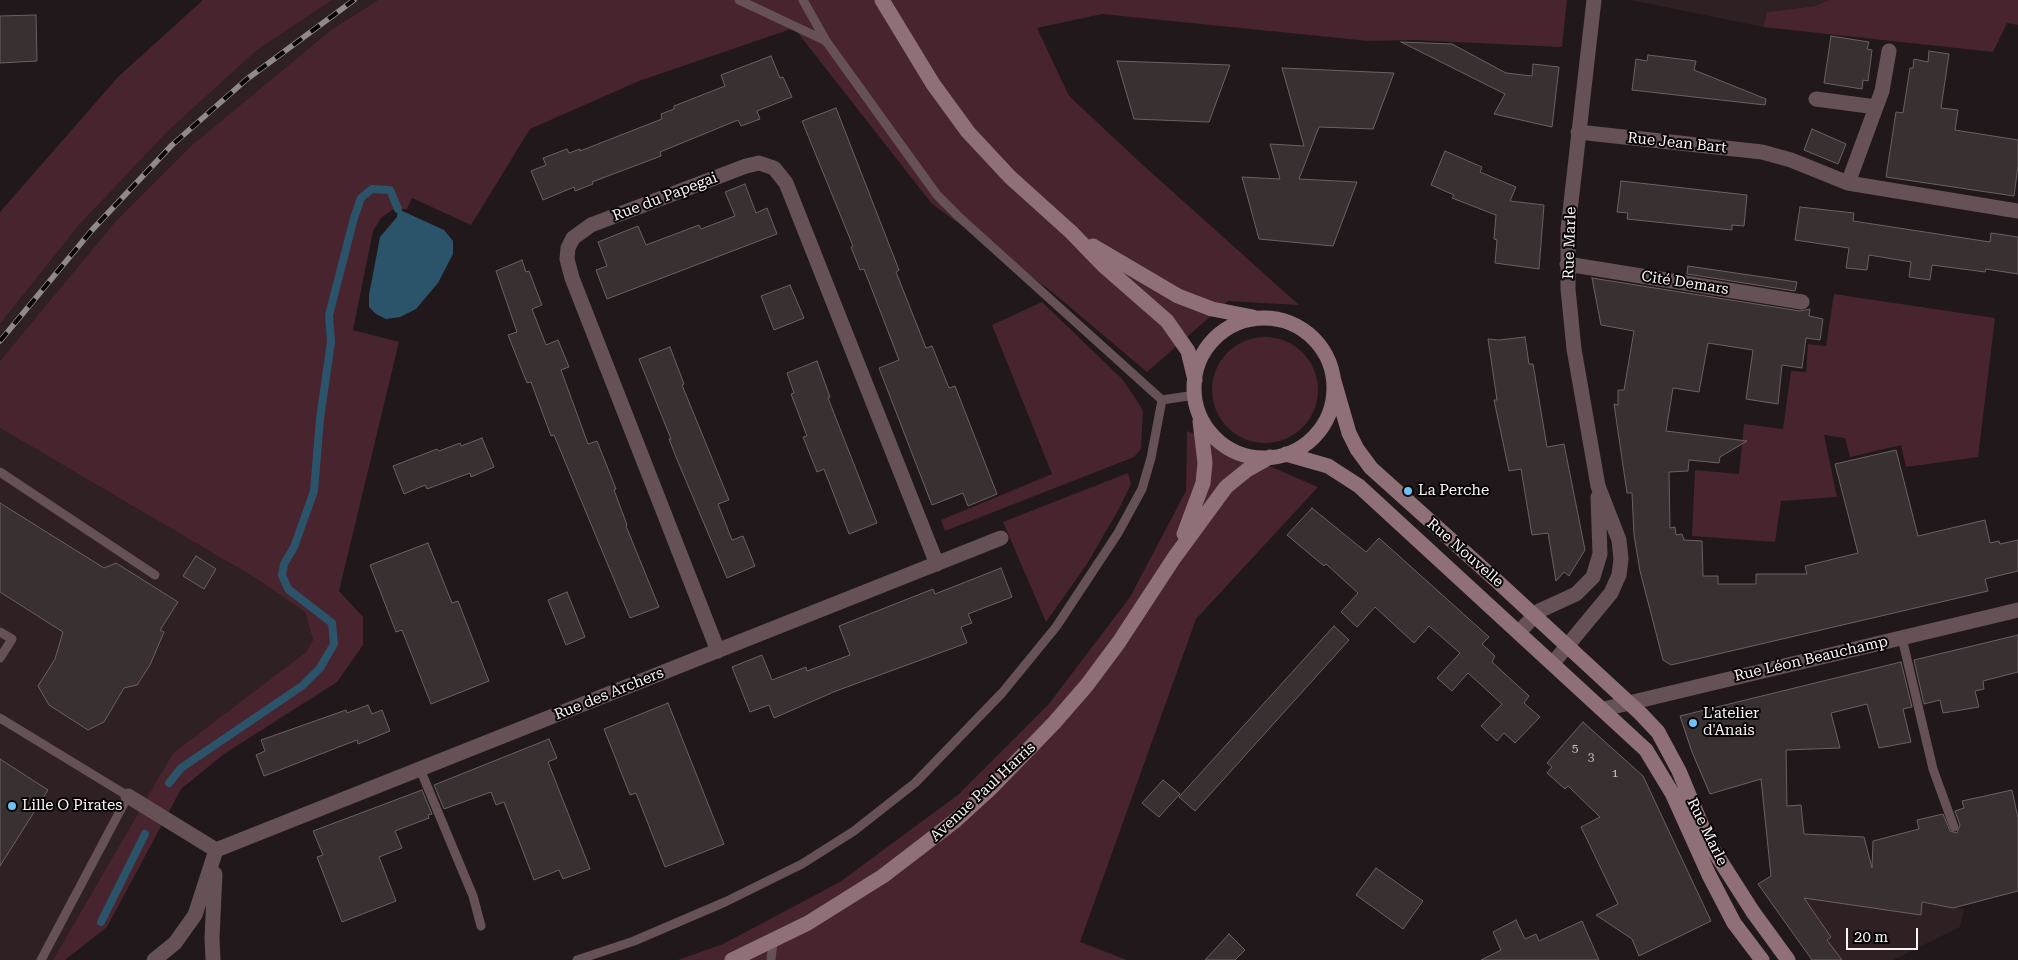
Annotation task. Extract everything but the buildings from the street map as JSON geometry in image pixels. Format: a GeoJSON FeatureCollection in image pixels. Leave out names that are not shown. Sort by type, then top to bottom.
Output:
{"type":"FeatureCollection","features":[{"type":"Feature","properties":{"kind":"main road","name":"Avenue Paul Harris"},"geometry":{"type":"LineString","coordinates":[[882,0],[932,84],[968,132],[1010,178],[1071,232],[1103,265],[1167,321],[1188,351],[1204,448],[1203,483],[1174,558]]}},
{"type":"Feature","properties":{"kind":"main road","name":"Avenue Paul Harris"},"geometry":{"type":"LineString","coordinates":[[1071,232],[1138,274],[1178,296],[1212,309],[1259,318]]}},
{"type":"Feature","properties":{"kind":"main road"},"geometry":{"type":"LineString","coordinates":[[1259,318],[1286,322],[1309,334],[1326,356],[1334,382],[1332,403],[1324,423],[1311,439],[1286,454],[1270,457],[1248,455],[1229,448],[1208,428],[1196,395],[1200,360],[1216,338],[1239,323],[1259,318]]}},
{"type":"Feature","properties":{"kind":"main road","name":"Rue Nouvelle"},"geometry":{"type":"LineString","coordinates":[[1334,382],[1350,433],[1366,463],[1629,703]]}},
{"type":"Feature","properties":{"kind":"main road","name":"Rue Nouvelle"},"geometry":{"type":"LineString","coordinates":[[1286,454],[1317,461],[1343,473],[1387,510],[1604,709]]}},
{"type":"Feature","properties":{"kind":"main road","name":"Avenue Paul Harris"},"geometry":{"type":"LineString","coordinates":[[732,960],[773,941],[840,904],[883,876],[956,820],[990,790],[1048,730],[1087,685],[1119,642],[1174,558],[1226,487],[1247,470],[1270,457]]}},
{"type":"Feature","properties":{"kind":"main road","name":"Rue Marle"},"geometry":{"type":"LineString","coordinates":[[1629,703],[1658,732],[1670,751],[1709,843],[1753,912],[1788,960]]}},
{"type":"Feature","properties":{"kind":"main road","name":"Rue Marle"},"geometry":{"type":"LineString","coordinates":[[1604,709],[1646,750],[1660,771],[1734,923],[1762,960]]}},
{"type":"Feature","properties":{"kind":"street","name":"Rue Marle"},"geometry":{"type":"LineString","coordinates":[[1519,632],[1534,615],[1582,589],[1592,577],[1600,554],[1598,486],[1574,349],[1568,264],[1568,229],[1594,0]]}},
{"type":"Feature","properties":{"kind":"street"},"geometry":{"type":"LineString","coordinates":[[1848,183],[1883,84],[1889,51]]}},
{"type":"Feature","properties":{"kind":"street"},"geometry":{"type":"LineString","coordinates":[[1816,99],[1876,106]]}},
{"type":"Feature","properties":{"kind":"street","name":"Rue Jean Bart"},"geometry":{"type":"LineString","coordinates":[[1578,132],[1762,152],[1848,183],[2018,211]]}},
{"type":"Feature","properties":{"kind":"street","name":"Rue du Papegai"},"geometry":{"type":"LineString","coordinates":[[718,651],[572,278],[567,259],[568,248],[572,238],[591,225],[746,166],[759,163],[774,168],[786,183],[937,564]]}},
{"type":"Feature","properties":{"kind":"street","name":"Cité Demars"},"geometry":{"type":"LineString","coordinates":[[1568,264],[1802,302]]}},
{"type":"Feature","properties":{"kind":"street","name":"Rue Marle"},"geometry":{"type":"LineString","coordinates":[[1553,663],[1611,593],[1619,575],[1621,559],[1619,540],[1598,486]]}},
{"type":"Feature","properties":{"kind":"street","name":"Rue des Archers"},"geometry":{"type":"LineString","coordinates":[[216,850],[1002,538]]}},
{"type":"Feature","properties":{"kind":"street","name":"Rue Léon Beauchamp"},"geometry":{"type":"LineString","coordinates":[[1604,709],[2018,610]]}},
{"type":"Feature","properties":{"kind":"street"},"geometry":{"type":"LineString","coordinates":[[128,796],[216,850]]}},
{"type":"Feature","properties":{"kind":"street"},"geometry":{"type":"LineString","coordinates":[[154,960],[176,943],[195,914],[216,850]]}},
{"type":"Feature","properties":{"kind":"street"},"geometry":{"type":"LineString","coordinates":[[213,960],[212,927],[216,850]]}},
{"type":"Feature","properties":{"kind":"lane"},"geometry":{"type":"LineString","coordinates":[[739,0],[826,42]]}},
{"type":"Feature","properties":{"kind":"lane"},"geometry":{"type":"LineString","coordinates":[[803,0],[826,42],[937,195],[1162,400]]}},
{"type":"Feature","properties":{"kind":"lane"},"geometry":{"type":"LineString","coordinates":[[1162,400],[1196,395]]}},
{"type":"Feature","properties":{"kind":"lane"},"geometry":{"type":"LineString","coordinates":[[577,960],[643,937],[725,902],[802,864],[854,831],[915,783],[1018,676],[1056,627],[1100,562],[1142,489],[1151,458],[1162,400]]}},
{"type":"Feature","properties":{"kind":"lane"},"geometry":{"type":"LineString","coordinates":[[0,472],[155,575]]}},
{"type":"Feature","properties":{"kind":"lane"},"geometry":{"type":"LineString","coordinates":[[0,632],[12,639],[0,658]]}},
{"type":"Feature","properties":{"kind":"lane"},"geometry":{"type":"LineString","coordinates":[[1902,638],[1933,769],[1954,827]]}},
{"type":"Feature","properties":{"kind":"lane"},"geometry":{"type":"LineString","coordinates":[[0,718],[128,796],[41,960]]}},
{"type":"Feature","properties":{"kind":"lane"},"geometry":{"type":"LineString","coordinates":[[420,769],[473,896],[481,926]]}},
{"type":"Feature","properties":{"kind":"lane"},"geometry":{"type":"LineString","coordinates":[[771,960],[773,941]]}},
{"type":"Feature","properties":{"kind":"shaded area"},"geometry":{"type":"Polygon","coordinates":[[[203,0],[332,0],[257,50],[168,131],[79,225],[0,324],[0,212],[118,77],[203,0]]]}},
{"type":"Feature","properties":{"kind":"shaded area"},"geometry":{"type":"Polygon","coordinates":[[[332,0],[378,0],[331,30],[192,145],[115,222],[0,361],[0,324],[79,225],[168,131],[257,50],[332,0]]]}},
{"type":"Feature","properties":{"kind":"shaded area"},"geometry":{"type":"Polygon","coordinates":[[[378,0],[1567,0],[1562,47],[1413,40],[1369,41],[1102,14],[1037,28],[1069,96],[1299,305],[1228,301],[1147,372],[1051,291],[932,204],[794,28],[639,81],[530,129],[471,225],[412,198],[407,209],[392,210],[381,218],[373,231],[353,330],[399,342],[339,591],[363,617],[363,645],[337,682],[224,754],[181,789],[107,927],[65,960],[53,960],[173,753],[306,652],[313,640],[305,612],[257,579],[0,428],[0,361],[115,222],[192,145],[331,30],[378,0]]]}},
{"type":"Feature","properties":{"kind":"shaded area"},"geometry":{"type":"Polygon","coordinates":[[[1631,0],[1829,0],[1815,6],[1767,12],[1763,27],[1631,0]]]}},
{"type":"Feature","properties":{"kind":"shaded area"},"geometry":{"type":"Polygon","coordinates":[[[1829,0],[2018,0],[2018,25],[2007,23],[1993,52],[1763,27],[1767,12],[1815,6],[1829,0]]]}},
{"type":"Feature","properties":{"kind":"shaded area"},"geometry":{"type":"Polygon","coordinates":[[[1834,294],[1995,318],[1978,457],[1906,467],[1901,445],[1850,457],[1845,438],[1824,435],[1837,497],[1781,501],[1775,542],[1692,536],[1695,470],[1739,474],[1744,424],[1783,429],[1791,371],[1806,372],[1808,344],[1826,346],[1834,294]]]}},
{"type":"Feature","properties":{"kind":"shaded area"},"geometry":{"type":"Polygon","coordinates":[[[1042,302],[1122,379],[1134,396],[1143,411],[1141,449],[1134,457],[945,531],[941,520],[1052,474],[992,325],[1042,302]]]}},
{"type":"Feature","properties":{"kind":"shaded area"},"geometry":{"type":"Polygon","coordinates":[[[1265,337],[1285,341],[1302,353],[1314,370],[1318,390],[1314,410],[1302,427],[1285,439],[1265,443],[1245,439],[1228,427],[1216,410],[1212,390],[1216,370],[1228,353],[1245,341],[1265,337]]]}},
{"type":"Feature","properties":{"kind":"shaded area"},"geometry":{"type":"Polygon","coordinates":[[[0,428],[257,579],[305,612],[313,640],[306,652],[173,753],[53,960],[0,960],[0,428]]]}},
{"type":"Feature","properties":{"kind":"shaded area"},"geometry":{"type":"Polygon","coordinates":[[[1187,431],[1318,487],[1196,619],[1080,942],[1127,960],[678,960],[723,944],[840,882],[959,794],[1048,705],[1130,597],[1186,491],[1187,431]]]}},
{"type":"Feature","properties":{"kind":"shaded area"},"geometry":{"type":"Polygon","coordinates":[[[1128,473],[1131,484],[1121,505],[1087,564],[1046,622],[1003,522],[1128,473]]]}},
{"type":"Feature","properties":{"kind":"shaded area"},"geometry":{"type":"Polygon","coordinates":[[[1770,876],[1964,909],[1960,927],[1893,960],[1812,960],[1758,884],[1770,876]]]}},
{"type":"Feature","properties":{"kind":"water"},"geometry":{"type":"Polygon","coordinates":[[[398,209],[444,230],[453,241],[453,254],[438,283],[416,309],[400,317],[386,319],[376,314],[369,307],[369,295],[380,237],[397,217],[398,209]]]}},
{"type":"Feature","properties":{"kind":"waterway"},"geometry":{"type":"LineString","coordinates":[[169,783],[181,768],[302,686],[320,668],[334,644],[332,623],[288,589],[282,575],[284,564],[294,547],[314,491],[320,419],[331,342],[329,315],[354,218],[361,198],[372,189],[390,190],[398,209]]}},
{"type":"Feature","properties":{"kind":"waterway"},"geometry":{"type":"LineString","coordinates":[[101,922],[145,834]]}},
{"type":"Feature","properties":{"kind":"railway"},"geometry":{"type":"LineString","coordinates":[[0,341],[92,230],[172,145],[247,79],[354,0]]}},
{"type":"Feature","properties":{"kind":"place","name":"La Perche"},"geometry":{"type":"Point","coordinates":[1408,491]}},
{"type":"Feature","properties":{"kind":"place","name":"L'atelier d'Anais"},"geometry":{"type":"Point","coordinates":[1693,723]}},
{"type":"Feature","properties":{"kind":"place","name":"Lille O Pirates"},"geometry":{"type":"Point","coordinates":[12,806]}}]}
